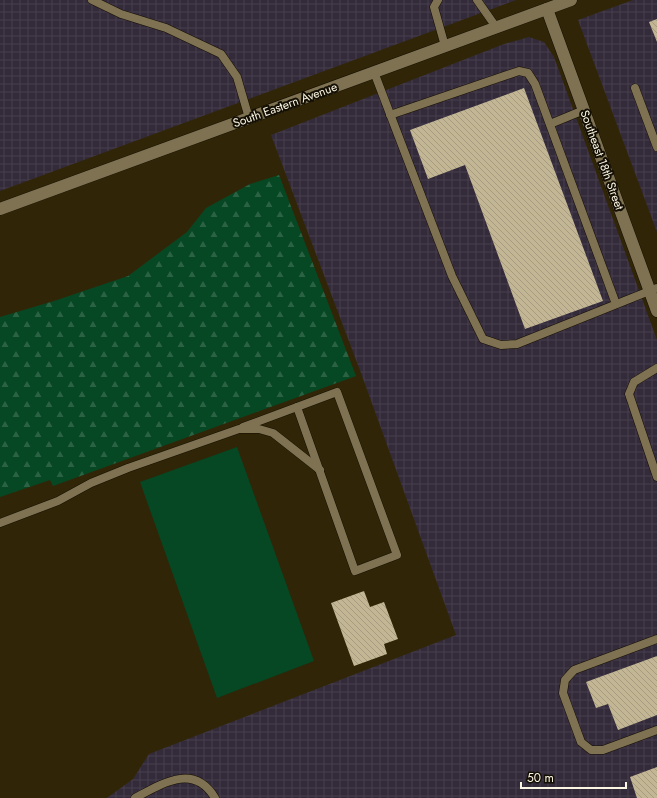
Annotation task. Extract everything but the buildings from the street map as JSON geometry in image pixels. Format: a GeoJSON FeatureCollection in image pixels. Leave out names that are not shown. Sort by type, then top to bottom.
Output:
{"type":"FeatureCollection","features":[{"type":"Feature","properties":{"kind":"main road","name":"South Eastern Avenue"},"geometry":{"type":"LineString","coordinates":[[0,209],[571,0]]}},
{"type":"Feature","properties":{"kind":"main road","name":"Southeast 18th Street"},"geometry":{"type":"LineString","coordinates":[[547,9],[653,289],[657,312]]}},
{"type":"Feature","properties":{"kind":"lane"},"geometry":{"type":"LineString","coordinates":[[92,0],[121,14],[166,28],[221,54],[237,77],[249,118]]}},
{"type":"Feature","properties":{"kind":"lane"},"geometry":{"type":"LineString","coordinates":[[438,0],[434,6],[445,46]]}},
{"type":"Feature","properties":{"kind":"lane"},"geometry":{"type":"LineString","coordinates":[[477,0],[496,27]]}},
{"type":"Feature","properties":{"kind":"lane"},"geometry":{"type":"LineString","coordinates":[[390,115],[519,71],[528,73],[535,84],[616,304]]}},
{"type":"Feature","properties":{"kind":"lane"},"geometry":{"type":"LineString","coordinates":[[374,72],[452,276],[482,339],[501,345],[517,344],[653,289]]}},
{"type":"Feature","properties":{"kind":"lane"},"geometry":{"type":"LineString","coordinates":[[635,88],[657,147]]}},
{"type":"Feature","properties":{"kind":"lane"},"geometry":{"type":"LineString","coordinates":[[550,124],[584,110]]}},
{"type":"Feature","properties":{"kind":"lane"},"geometry":{"type":"LineString","coordinates":[[657,368],[634,382],[629,394],[657,477]]}},
{"type":"Feature","properties":{"kind":"lane"},"geometry":{"type":"LineString","coordinates":[[0,523],[58,501],[91,483],[128,468],[338,392],[397,555],[355,570],[297,407]]}},
{"type":"Feature","properties":{"kind":"lane"},"geometry":{"type":"LineString","coordinates":[[239,429],[259,429],[273,433],[320,470]]}},
{"type":"Feature","properties":{"kind":"lane"},"geometry":{"type":"LineString","coordinates":[[657,639],[574,670],[565,680],[563,693],[580,742],[591,750],[603,750],[657,730]]}},
{"type":"Feature","properties":{"kind":"lane"},"geometry":{"type":"LineString","coordinates":[[135,798],[177,779],[193,778],[209,787],[215,798]]}},
{"type":"Feature","properties":{"kind":"shaded area"},"geometry":{"type":"Polygon","coordinates":[[[0,0],[516,0],[0,191],[0,0]]]}},
{"type":"Feature","properties":{"kind":"shaded area"},"geometry":{"type":"Polygon","coordinates":[[[633,0],[657,0],[657,232],[578,20],[633,0]]]}},
{"type":"Feature","properties":{"kind":"shaded area"},"geometry":{"type":"Polygon","coordinates":[[[529,37],[544,42],[554,57],[657,340],[657,798],[107,798],[133,779],[149,754],[456,635],[361,373],[271,135],[504,44],[529,37]]]}},
{"type":"Feature","properties":{"kind":"green space"},"geometry":{"type":"Polygon","coordinates":[[[279,175],[356,376],[53,486],[50,480],[0,497],[0,317],[54,301],[128,276],[187,232],[206,208],[250,184],[279,175]]]}},
{"type":"Feature","properties":{"kind":"green space"},"geometry":{"type":"Polygon","coordinates":[[[237,447],[314,661],[217,698],[140,482],[237,447]]]}}]}
